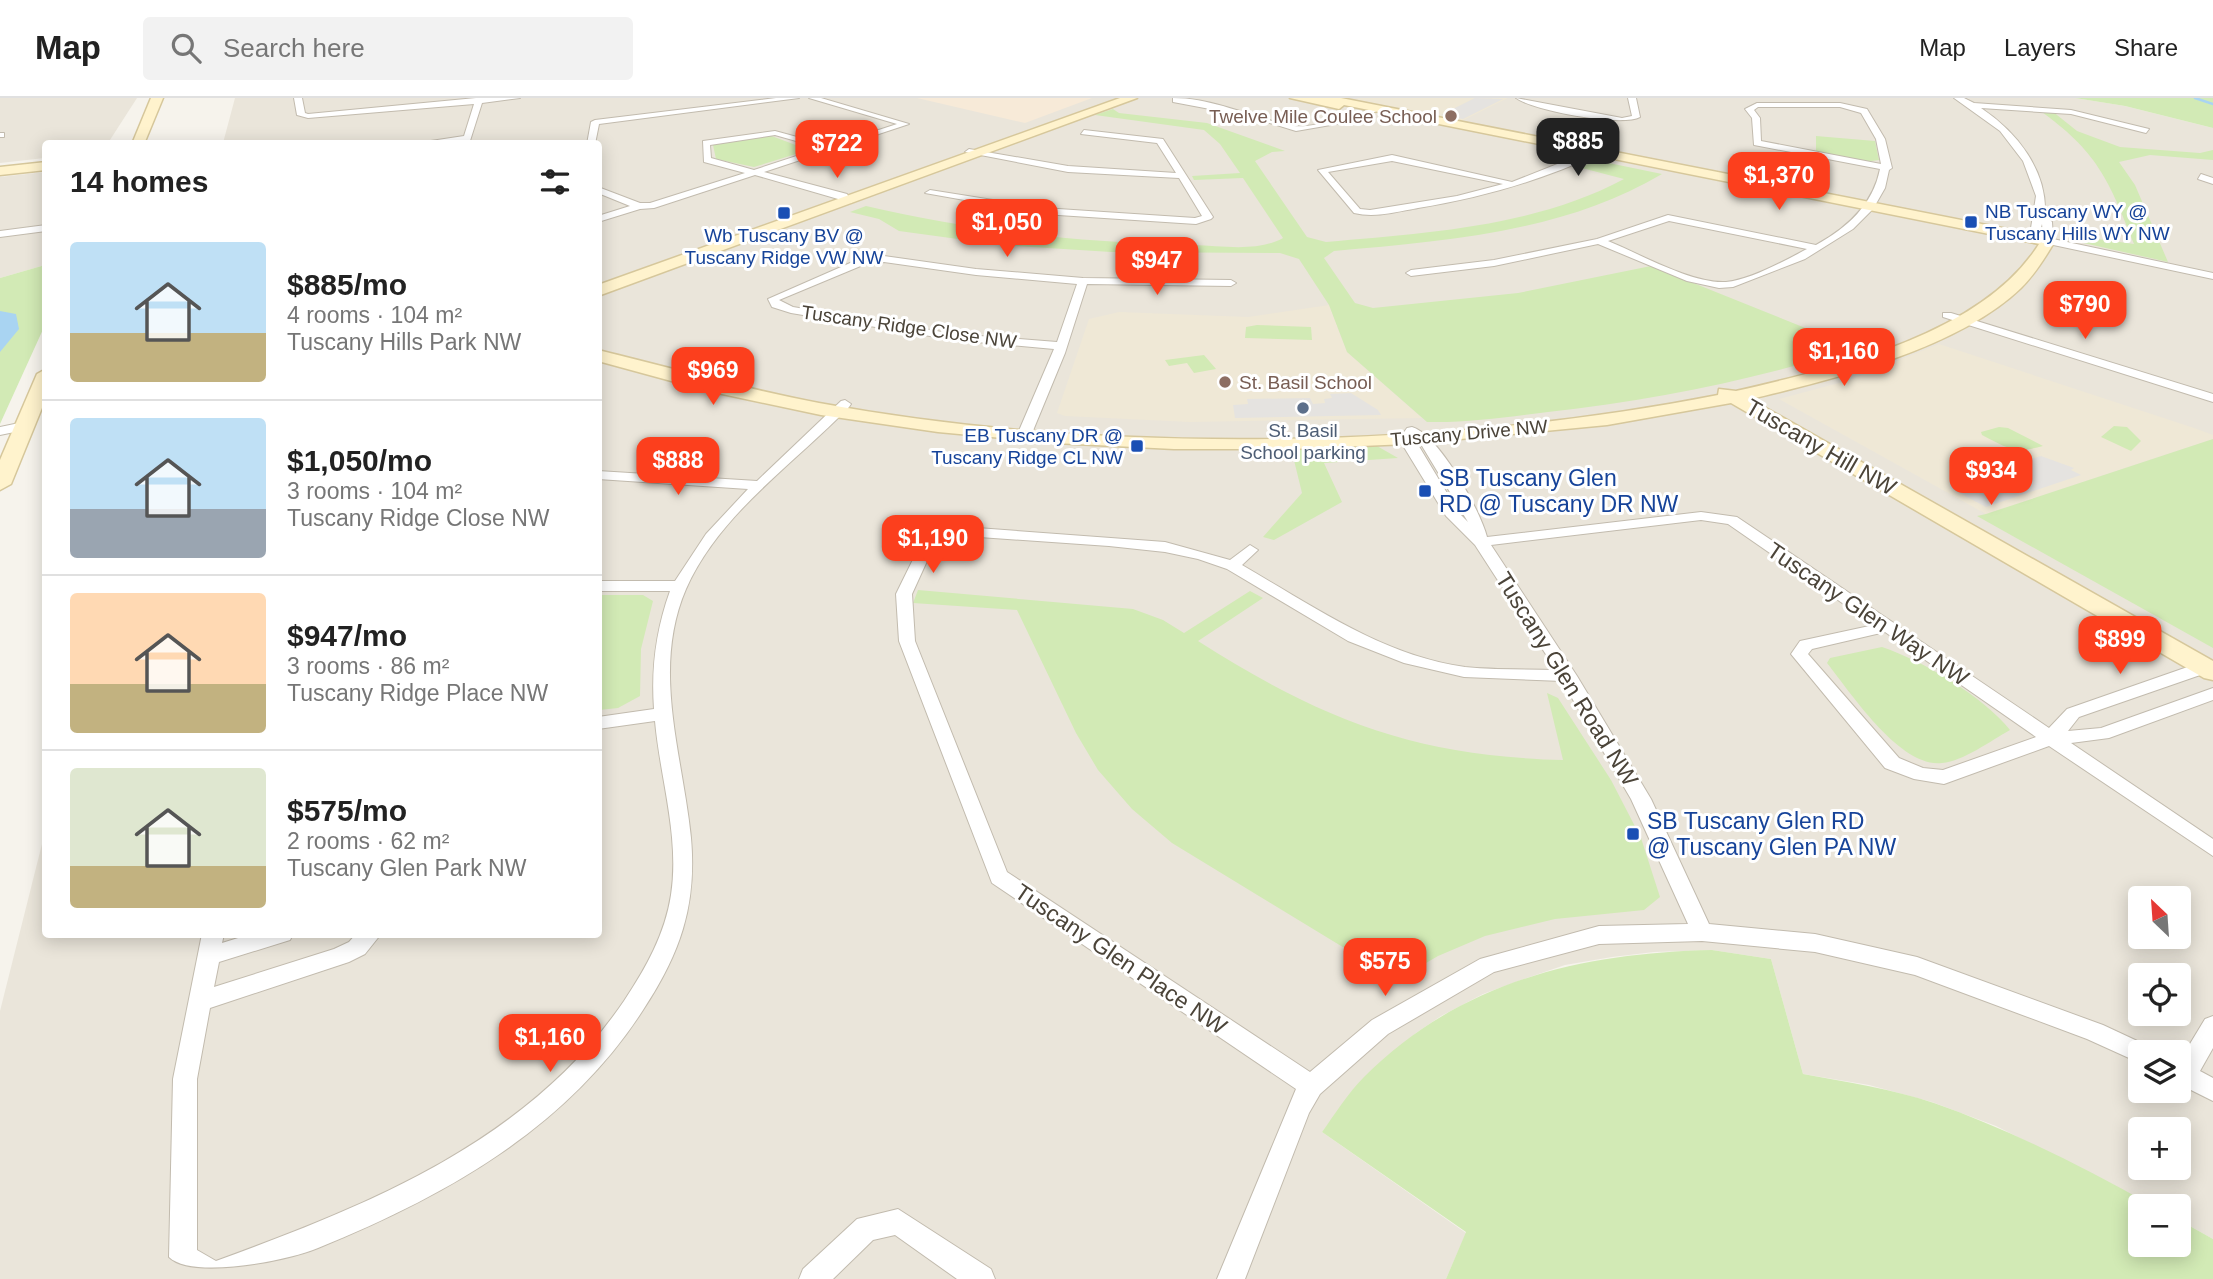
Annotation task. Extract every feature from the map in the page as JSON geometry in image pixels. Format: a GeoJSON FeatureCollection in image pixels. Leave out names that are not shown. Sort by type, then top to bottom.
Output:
{"type":"FeatureCollection","features":[{"type":"Feature","properties":{"kind":"street"},"geometry":{"type":"LineString","coordinates":[[140,140],[157,98]]}},
{"type":"Feature","properties":{"kind":"street"},"geometry":{"type":"LineString","coordinates":[[298,98],[301,115],[308,117],[479,99],[516,98]]}},
{"type":"Feature","properties":{"kind":"street"},"geometry":{"type":"LineString","coordinates":[[592,140],[595,122],[795,98]]}},
{"type":"Feature","properties":{"kind":"street"},"geometry":{"type":"LineString","coordinates":[[602,218],[639,206],[651,206],[905,124],[813,98]]}},
{"type":"Feature","properties":{"kind":"street"},"geometry":{"type":"LineString","coordinates":[[974,153],[1114,98]]}},
{"type":"Feature","properties":{"kind":"street"},"geometry":{"type":"LineString","coordinates":[[602,284],[1131,98]]}},
{"type":"Feature","properties":{"kind":"street"},"geometry":{"type":"LineString","coordinates":[[1296,98],[2213,276]]}},
{"type":"Feature","properties":{"kind":"street"},"geometry":{"type":"LineString","coordinates":[[1324,98],[1373,111]]}},
{"type":"Feature","properties":{"kind":"street"},"geometry":{"type":"LineString","coordinates":[[1520,98],[1532,104],[1633,120],[1636,106],[1632,98]]}},
{"type":"Feature","properties":{"kind":"street"},"geometry":{"type":"LineString","coordinates":[[1958,98],[1975,105],[2071,112],[2118,121],[2146,131]]}},
{"type":"Feature","properties":{"kind":"street"},"geometry":{"type":"LineString","coordinates":[[466,140],[479,99]]}},
{"type":"Feature","properties":{"kind":"street"},"geometry":{"type":"LineString","coordinates":[[1175,100],[1249,114],[1296,129],[1315,128],[1373,111]]}},
{"type":"Feature","properties":{"kind":"street"},"geometry":{"type":"LineString","coordinates":[[1599,241],[1702,281],[1722,285],[1755,276],[1817,248],[1869,209],[1888,168],[1885,146],[1879,130],[1858,107],[1771,105],[1749,109],[1756,117],[1757,143],[1888,168]]}},
{"type":"Feature","properties":{"kind":"street"},"geometry":{"type":"LineString","coordinates":[[1975,105],[2004,131],[2027,159],[2039,192],[2040,215],[2047,222],[2039,242]]}},
{"type":"Feature","properties":{"kind":"street"},"geometry":{"type":"LineString","coordinates":[[126,140],[150,113]]}},
{"type":"Feature","properties":{"kind":"street"},"geometry":{"type":"LineString","coordinates":[[930,193],[1044,211],[1142,219],[1208,217],[1160,141],[1084,132]]}},
{"type":"Feature","properties":{"kind":"street"},"geometry":{"type":"LineString","coordinates":[[829,148],[765,133],[706,143],[707,160],[842,199]]}},
{"type":"Feature","properties":{"kind":"street"},"geometry":{"type":"LineString","coordinates":[[974,153],[1091,172],[1182,176]]}},
{"type":"Feature","properties":{"kind":"street"},"geometry":{"type":"LineString","coordinates":[[1513,184],[1392,159],[1322,170],[1357,211],[1370,213],[1472,196],[1513,184],[1550,170],[1567,167],[1584,153]]}},
{"type":"Feature","properties":{"kind":"street"},"geometry":{"type":"LineString","coordinates":[[1550,170],[1555,163],[1584,153]]}},
{"type":"Feature","properties":{"kind":"street"},"geometry":{"type":"LineString","coordinates":[[0,171],[42,166]]}},
{"type":"Feature","properties":{"kind":"street"},"geometry":{"type":"LineString","coordinates":[[2201,177],[2213,181]]}},
{"type":"Feature","properties":{"kind":"street"},"geometry":{"type":"LineString","coordinates":[[602,192],[639,206]]}},
{"type":"Feature","properties":{"kind":"street"},"geometry":{"type":"LineString","coordinates":[[602,290],[842,199]]}},
{"type":"Feature","properties":{"kind":"street"},"geometry":{"type":"LineString","coordinates":[[1412,273],[1494,263],[1599,241],[1668,218],[1817,248]]}},
{"type":"Feature","properties":{"kind":"street"},"geometry":{"type":"LineString","coordinates":[[0,234],[42,229]]}},
{"type":"Feature","properties":{"kind":"street","name":"Tuscany Drive NW"},"geometry":{"type":"LineString","coordinates":[[602,356],[706,385],[842,408],[1026,429],[1225,442],[1414,436],[1597,420],[1734,392],[1880,355],[2016,283],[2039,242]]}},
{"type":"Feature","properties":{"kind":"street","name":"Tuscany Ridge Close NW"},"geometry":{"type":"LineString","coordinates":[[1060,346],[904,330],[791,310],[776,305],[773,299],[868,260],[884,259],[976,272],[1083,281]]}},
{"type":"Feature","properties":{"kind":"street"},"geometry":{"type":"LineString","coordinates":[[1026,429],[1083,281],[1231,283]]}},
{"type":"Feature","properties":{"kind":"street"},"geometry":{"type":"LineString","coordinates":[[1954,317],[2213,398]]}},
{"type":"Feature","properties":{"kind":"street","name":"Tuscany Drive NW"},"geometry":{"type":"LineString","coordinates":[[602,347],[701,376],[842,408]]}},
{"type":"Feature","properties":{"kind":"street"},"geometry":{"type":"LineString","coordinates":[[0,484],[42,383]]}},
{"type":"Feature","properties":{"kind":"street","name":"Tuscany Hill NW"},"geometry":{"type":"LineString","coordinates":[[1734,392],[2211,667]]}},
{"type":"Feature","properties":{"kind":"street"},"geometry":{"type":"LineString","coordinates":[[256,938],[211,945],[185,1079],[183,1257],[214,1275],[324,1235],[451,1173],[505,1139],[565,1091],[610,1044],[635,1008],[663,957],[677,914],[684,871],[679,816],[663,714],[662,661],[667,621],[680,586],[704,548],[759,485],[842,408]]}},
{"type":"Feature","properties":{"kind":"street"},"geometry":{"type":"LineString","coordinates":[[0,430],[24,426]]}},
{"type":"Feature","properties":{"kind":"street","name":"Tuscany Glen Road NW"},"geometry":{"type":"LineString","coordinates":[[1414,436],[1453,516],[1481,542],[1568,676],[1641,799],[1702,932]]}},
{"type":"Feature","properties":{"kind":"street"},"geometry":{"type":"LineString","coordinates":[[602,475],[759,485]]}},
{"type":"Feature","properties":{"kind":"street","name":"Tuscany Glen Way NW"},"geometry":{"type":"LineString","coordinates":[[1481,542],[1701,516],[1732,520],[2213,849]]}},
{"type":"Feature","properties":{"kind":"street","name":"Tuscany Glen Place NW"},"geometry":{"type":"LineString","coordinates":[[1311,1086],[999,877],[907,641],[904,594],[931,536],[950,530],[1165,547],[1232,566],[1354,637],[1410,659],[1464,672],[1568,676]]}},
{"type":"Feature","properties":{"kind":"street"},"geometry":{"type":"LineString","coordinates":[[1232,566],[1250,550]]}},
{"type":"Feature","properties":{"kind":"street"},"geometry":{"type":"LineString","coordinates":[[602,586],[680,586]]}},
{"type":"Feature","properties":{"kind":"street"},"geometry":{"type":"LineString","coordinates":[[1887,627],[1806,645],[1799,654],[1892,762],[1921,774],[1944,777],[2051,738],[2103,734],[2213,694]]}},
{"type":"Feature","properties":{"kind":"street"},"geometry":{"type":"LineString","coordinates":[[2051,738],[2073,713],[2211,667]]}},
{"type":"Feature","properties":{"kind":"street"},"geometry":{"type":"LineString","coordinates":[[602,722],[663,714]]}},
{"type":"Feature","properties":{"kind":"street"},"geometry":{"type":"LineString","coordinates":[[1231,1279],[1298,1109],[1311,1086],[1380,1027],[1488,965],[1599,935],[1702,932],[1815,943],[1917,966],[2095,1032],[2128,1048]]}},
{"type":"Feature","properties":{"kind":"street"},"geometry":{"type":"LineString","coordinates":[[201,1001],[341,956],[357,948],[366,938]]}},
{"type":"Feature","properties":{"kind":"street"},"geometry":{"type":"LineString","coordinates":[[2191,1059],[2213,1026]]}},
{"type":"Feature","properties":{"kind":"street"},"geometry":{"type":"LineString","coordinates":[[2191,1078],[2213,1090]]}},
{"type":"Feature","properties":{"kind":"street"},"geometry":{"type":"LineString","coordinates":[[813,1279],[866,1228],[898,1222],[981,1279]]}},
{"type":"Feature","properties":{"kind":"shaded area"},"geometry":{"type":"Polygon","coordinates":[[[0,98],[137,98],[110,140],[42,140],[42,158],[0,163],[0,98]]]}},
{"type":"Feature","properties":{"kind":"shaded area"},"geometry":{"type":"Polygon","coordinates":[[[235,98],[2075,98],[2125,106],[2213,128],[2213,1239],[2191,1227],[2191,1194],[2129,1194],[1996,1126],[1932,1102],[1869,1085],[1803,1074],[1771,959],[1712,950],[1654,952],[1565,965],[1483,994],[1441,1016],[1416,1033],[1363,1079],[1322,1132],[1466,1233],[1446,1279],[0,1279],[0,1011],[42,844],[42,938],[602,938],[602,140],[224,140],[235,98]]]}},
{"type":"Feature","properties":{"kind":"shaded area"},"geometry":{"type":"Polygon","coordinates":[[[917,98],[1092,98],[1025,123],[917,98]]]}},
{"type":"Feature","properties":{"kind":"shaded area","name":"Twelve Mile Coulee School"},"geometry":{"type":"Polygon","coordinates":[[[1358,98],[1508,98],[1460,122],[1353,101],[1358,98]]]}},
{"type":"Feature","properties":{"kind":"shaded area"},"geometry":{"type":"Polygon","coordinates":[[[1475,98],[1503,99],[1463,119],[1441,115],[1475,98]]]}},
{"type":"Feature","properties":{"kind":"shaded area"},"geometry":{"type":"Polygon","coordinates":[[[42,172],[42,266],[0,278],[0,177],[42,172]]]}},
{"type":"Feature","properties":{"kind":"shaded area","name":"St. Basil School"},"geometry":{"type":"Polygon","coordinates":[[[1329,305],[1347,352],[1422,418],[1190,422],[1065,416],[1057,413],[1089,319],[1119,312],[1248,317],[1329,305]]]}},
{"type":"Feature","properties":{"kind":"shaded area"},"geometry":{"type":"Polygon","coordinates":[[[1939,344],[2194,428],[2213,435],[2213,439],[1986,514],[1779,399],[1850,380],[1939,344]]]}},
{"type":"Feature","properties":{"kind":"shaded area","name":"St. Basil School parking"},"geometry":{"type":"Polygon","coordinates":[[[1351,393],[1378,410],[1381,415],[1235,418],[1233,405],[1248,404],[1247,399],[1310,398],[1313,404],[1325,403],[1324,399],[1332,398],[1330,394],[1351,393]]]}},
{"type":"Feature","properties":{"kind":"shaded area"},"geometry":{"type":"Polygon","coordinates":[[[2041,456],[2074,468],[2071,470],[2081,475],[1986,507],[1950,488],[1950,483],[2041,456]]]}},
{"type":"Feature","properties":{"kind":"green space"},"geometry":{"type":"Polygon","coordinates":[[[2075,98],[2213,98],[2213,128],[2125,106],[2075,98]]]}},
{"type":"Feature","properties":{"kind":"green space"},"geometry":{"type":"Polygon","coordinates":[[[1113,109],[1119,113],[1207,123],[1285,151],[1272,152],[1255,161],[1307,237],[1326,242],[1440,231],[1517,218],[1554,208],[1624,179],[1578,167],[1599,161],[1662,174],[1625,194],[1545,221],[1461,238],[1334,251],[1324,258],[1355,303],[1373,308],[1518,293],[1651,266],[1855,348],[1780,370],[1665,395],[1503,418],[1427,422],[1347,352],[1329,305],[1299,259],[1280,253],[1111,252],[1002,245],[899,231],[879,219],[850,212],[866,206],[988,229],[1111,242],[1240,247],[1263,245],[1283,238],[1243,178],[1194,180],[1192,176],[1240,173],[1220,144],[1204,130],[1095,115],[1113,109]]]}},
{"type":"Feature","properties":{"kind":"green space"},"geometry":{"type":"Polygon","coordinates":[[[2039,110],[2052,111],[2077,131],[2120,147],[2200,153],[2213,150],[2213,160],[2150,155],[2119,162],[2135,185],[2168,262],[2079,242],[2068,235],[2134,244],[2117,202],[2099,168],[2075,139],[2039,110]]]}},
{"type":"Feature","properties":{"kind":"green space"},"geometry":{"type":"Polygon","coordinates":[[[769,135],[809,150],[754,167],[716,159],[713,145],[719,141],[769,135]]]}},
{"type":"Feature","properties":{"kind":"green space"},"geometry":{"type":"Polygon","coordinates":[[[1816,136],[1875,141],[1879,160],[1865,162],[1816,153],[1816,136]]]}},
{"type":"Feature","properties":{"kind":"green space"},"geometry":{"type":"Polygon","coordinates":[[[42,266],[42,332],[0,424],[0,278],[42,266]]]}},
{"type":"Feature","properties":{"kind":"green space"},"geometry":{"type":"Polygon","coordinates":[[[1246,327],[1311,327],[1312,340],[1245,338],[1246,327]]]}},
{"type":"Feature","properties":{"kind":"green space"},"geometry":{"type":"Polygon","coordinates":[[[1204,355],[1216,369],[1194,373],[1187,363],[1169,366],[1165,360],[1204,355]]]}},
{"type":"Feature","properties":{"kind":"green space"},"geometry":{"type":"Polygon","coordinates":[[[2114,426],[2127,427],[2141,441],[2131,451],[2101,437],[2114,426]]]}},
{"type":"Feature","properties":{"kind":"green space"},"geometry":{"type":"Polygon","coordinates":[[[1999,427],[2008,428],[2043,446],[2011,448],[1982,435],[1981,432],[1999,427]]]}},
{"type":"Feature","properties":{"kind":"green space"},"geometry":{"type":"Polygon","coordinates":[[[2213,439],[2213,648],[1977,516],[1986,514],[2213,439]]]}},
{"type":"Feature","properties":{"kind":"green space"},"geometry":{"type":"Polygon","coordinates":[[[1377,446],[1398,458],[1324,463],[1342,502],[1274,540],[1263,537],[1302,493],[1291,448],[1377,446]]]}},
{"type":"Feature","properties":{"kind":"green space"},"geometry":{"type":"Polygon","coordinates":[[[918,590],[1133,609],[1163,620],[1184,633],[1250,591],[1263,598],[1198,641],[1243,669],[1329,712],[1371,729],[1461,751],[1563,760],[1547,693],[1558,698],[1611,780],[1641,838],[1660,897],[1644,910],[1555,919],[1485,936],[1438,956],[1397,980],[1172,843],[1132,809],[1098,770],[1076,733],[1017,610],[913,603],[918,590]]]}},
{"type":"Feature","properties":{"kind":"green space"},"geometry":{"type":"Polygon","coordinates":[[[602,595],[643,595],[653,601],[641,649],[640,696],[618,708],[602,710],[602,595]]]}},
{"type":"Feature","properties":{"kind":"green space"},"geometry":{"type":"Polygon","coordinates":[[[1882,647],[1916,661],[1968,692],[2010,730],[1968,755],[1942,763],[1926,761],[1910,754],[1878,726],[1827,663],[1830,658],[1882,647]]]}},
{"type":"Feature","properties":{"kind":"green space"},"geometry":{"type":"Polygon","coordinates":[[[1712,950],[1771,959],[1803,1074],[1886,1090],[1934,1103],[2019,1137],[2073,1163],[2131,1194],[2128,1194],[2128,1257],[2191,1257],[2191,1227],[2213,1239],[2213,1279],[1446,1279],[1466,1232],[1322,1132],[1364,1077],[1401,1044],[1440,1017],[1482,995],[1525,979],[1570,966],[1663,952],[1712,950]]]}},
{"type":"Feature","properties":{"kind":"water"},"geometry":{"type":"Polygon","coordinates":[[[0,311],[16,314],[19,329],[0,352],[0,311]]]}},
{"type":"Feature","properties":{"kind":"waterway"},"geometry":{"type":"LineString","coordinates":[[2195,98],[2213,104]]}},
{"type":"Feature","properties":{"kind":"place","name":"Twelve Mile Coulee School"},"geometry":{"type":"Point","coordinates":[1451,116]}},
{"type":"Feature","properties":{"kind":"place","name":"Wb Tuscany BV @ Tuscany Ridge VW NW"},"geometry":{"type":"Point","coordinates":[784,213]}},
{"type":"Feature","properties":{"kind":"place","name":"NB Tuscany WY @ Tuscany Hills WY NW"},"geometry":{"type":"Point","coordinates":[1971,222]}},
{"type":"Feature","properties":{"kind":"place","name":"St. Basil School"},"geometry":{"type":"Point","coordinates":[1225,382]}},
{"type":"Feature","properties":{"kind":"place","name":"St. Basil School parking"},"geometry":{"type":"Point","coordinates":[1303,408]}},
{"type":"Feature","properties":{"kind":"place","name":"EB Tuscany DR @ Tuscany Ridge CL NW"},"geometry":{"type":"Point","coordinates":[1137,446]}},
{"type":"Feature","properties":{"kind":"place","name":"SB Tuscany Glen RD @ Tuscany DR NW"},"geometry":{"type":"Point","coordinates":[1425,491]}},
{"type":"Feature","properties":{"kind":"place","name":"SB Tuscany Glen RD @ Tuscany Glen PA NW"},"geometry":{"type":"Point","coordinates":[1633,834]}}]}
